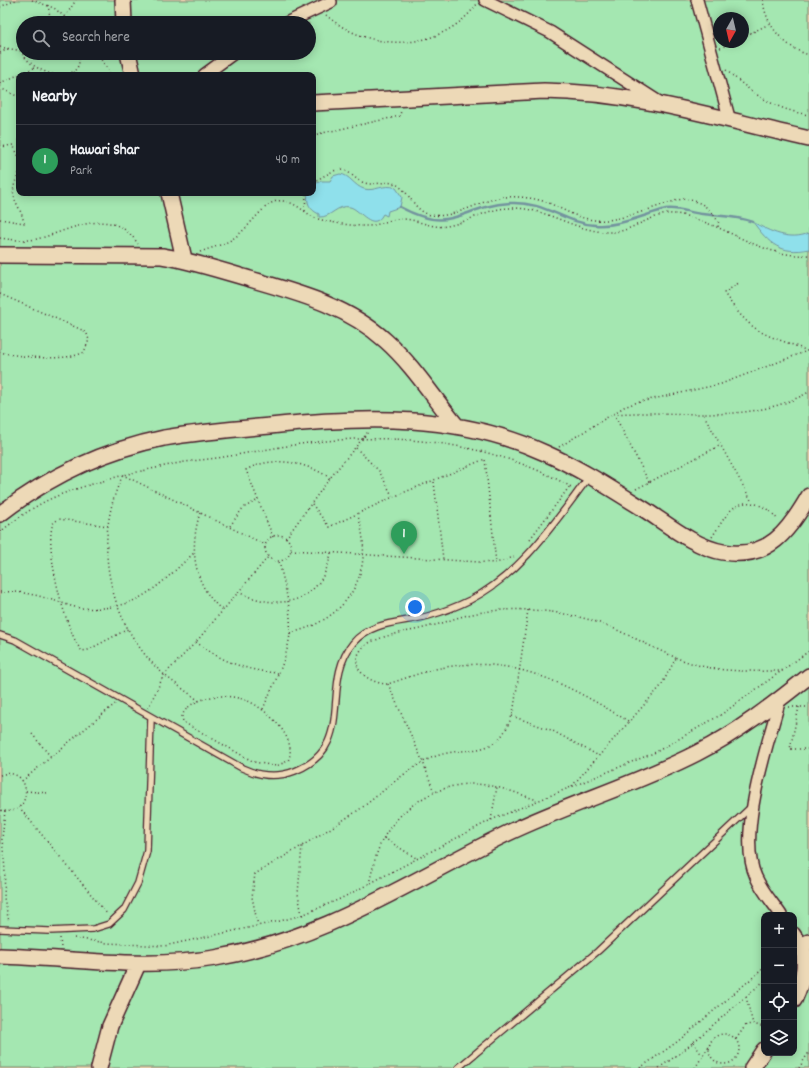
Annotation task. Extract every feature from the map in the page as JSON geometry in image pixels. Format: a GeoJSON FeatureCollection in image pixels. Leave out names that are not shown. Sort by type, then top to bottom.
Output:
{"type":"FeatureCollection","features":[{"type":"Feature","properties":{"kind":"street"},"geometry":{"type":"LineString","coordinates":[[123,0],[124,16]]}},
{"type":"Feature","properties":{"kind":"street"},"geometry":{"type":"LineString","coordinates":[[484,0],[550,32],[661,103]]}},
{"type":"Feature","properties":{"kind":"street"},"geometry":{"type":"LineString","coordinates":[[697,0],[730,121]]}},
{"type":"Feature","properties":{"kind":"street"},"geometry":{"type":"LineString","coordinates":[[301,16],[331,2]]}},
{"type":"Feature","properties":{"kind":"street"},"geometry":{"type":"LineString","coordinates":[[130,60],[132,72]]}},
{"type":"Feature","properties":{"kind":"street"},"geometry":{"type":"LineString","coordinates":[[208,72],[224,60]]}},
{"type":"Feature","properties":{"kind":"street"},"geometry":{"type":"LineString","coordinates":[[316,103],[571,91],[624,96],[661,103],[809,139]]}},
{"type":"Feature","properties":{"kind":"street"},"geometry":{"type":"LineString","coordinates":[[170,196],[184,259]]}},
{"type":"Feature","properties":{"kind":"street"},"geometry":{"type":"LineString","coordinates":[[0,255],[140,255],[184,259],[336,307],[357,318],[387,341],[401,356],[456,425]]}},
{"type":"Feature","properties":{"kind":"street"},"geometry":{"type":"LineString","coordinates":[[0,514],[48,482],[81,465],[118,451],[165,438],[206,432],[337,420],[379,418],[456,425],[510,438],[547,454],[590,476],[682,533],[706,546],[722,552],[736,553],[758,550],[778,540],[786,531],[809,496]]}},
{"type":"Feature","properties":{"kind":"street"},"geometry":{"type":"LineString","coordinates":[[0,956],[138,964],[173,963],[214,958],[257,950],[291,940],[380,900],[506,834],[674,765],[719,741],[779,704],[809,676]]}},
{"type":"Feature","properties":{"kind":"street"},"geometry":{"type":"LineString","coordinates":[[779,704],[752,806],[750,833],[751,855],[755,876],[779,912]]}},
{"type":"Feature","properties":{"kind":"street"},"geometry":{"type":"LineString","coordinates":[[797,993],[805,968],[805,954],[802,940]]}},
{"type":"Feature","properties":{"kind":"street"},"geometry":{"type":"LineString","coordinates":[[98,1068],[110,1026],[138,964]]}},
{"type":"Feature","properties":{"kind":"street"},"geometry":{"type":"LineString","coordinates":[[752,1068],[761,1054]]}},
{"type":"Feature","properties":{"kind":"lane"},"geometry":{"type":"LineString","coordinates":[[0,635],[15,640],[145,715],[251,772],[267,775],[283,774],[304,767],[323,749],[332,734],[336,717],[337,677],[344,657],[357,639],[374,628],[438,613],[460,605],[487,590],[512,572],[538,545],[590,476]]}},
{"type":"Feature","properties":{"kind":"lane"},"geometry":{"type":"LineString","coordinates":[[0,929],[49,931],[93,929],[113,921],[124,910],[134,893],[146,859],[148,843],[151,718]]}},
{"type":"Feature","properties":{"kind":"lane"},"geometry":{"type":"LineString","coordinates":[[458,1068],[598,951],[752,806]]}},
{"type":"Feature","properties":{"kind":"path"},"geometry":{"type":"LineString","coordinates":[[0,7],[16,0]]}},
{"type":"Feature","properties":{"kind":"path"},"geometry":{"type":"LineString","coordinates":[[32,0],[48,5],[64,16]]}},
{"type":"Feature","properties":{"kind":"path"},"geometry":{"type":"LineString","coordinates":[[66,16],[76,0]]}},
{"type":"Feature","properties":{"kind":"path"},"geometry":{"type":"LineString","coordinates":[[319,8],[335,23],[350,32],[372,40],[401,43],[419,41],[451,27],[464,18],[479,0]]}},
{"type":"Feature","properties":{"kind":"path"},"geometry":{"type":"LineString","coordinates":[[763,0],[764,8],[771,23],[784,42],[800,53],[809,55]]}},
{"type":"Feature","properties":{"kind":"path"},"geometry":{"type":"LineString","coordinates":[[48,5],[50,16]]}},
{"type":"Feature","properties":{"kind":"path"},"geometry":{"type":"LineString","coordinates":[[749,34],[771,23]]}},
{"type":"Feature","properties":{"kind":"path"},"geometry":{"type":"LineString","coordinates":[[0,47],[16,50]]}},
{"type":"Feature","properties":{"kind":"path"},"geometry":{"type":"LineString","coordinates":[[0,53],[10,48]]}},
{"type":"Feature","properties":{"kind":"path"},"geometry":{"type":"LineString","coordinates":[[723,48],[712,55],[764,101],[789,111],[809,115]]}},
{"type":"Feature","properties":{"kind":"path"},"geometry":{"type":"LineString","coordinates":[[27,60],[36,67],[49,72]]}},
{"type":"Feature","properties":{"kind":"path"},"geometry":{"type":"LineString","coordinates":[[74,72],[80,62],[80,60]]}},
{"type":"Feature","properties":{"kind":"path"},"geometry":{"type":"LineString","coordinates":[[101,60],[109,72]]}},
{"type":"Feature","properties":{"kind":"path"},"geometry":{"type":"LineString","coordinates":[[25,72],[36,67]]}},
{"type":"Feature","properties":{"kind":"path"},"geometry":{"type":"LineString","coordinates":[[0,83],[16,76]]}},
{"type":"Feature","properties":{"kind":"path"},"geometry":{"type":"LineString","coordinates":[[0,88],[16,96]]}},
{"type":"Feature","properties":{"kind":"path"},"geometry":{"type":"LineString","coordinates":[[316,134],[400,116],[402,98]]}},
{"type":"Feature","properties":{"kind":"path"},"geometry":{"type":"LineString","coordinates":[[0,147],[13,145],[16,151]]}},
{"type":"Feature","properties":{"kind":"path"},"geometry":{"type":"LineString","coordinates":[[316,180],[333,171],[342,169],[364,183],[394,183],[402,189],[420,210],[424,213],[437,216],[452,214],[483,202],[510,197],[544,202],[577,217],[595,220],[608,220],[634,214],[682,199],[699,202],[711,211],[719,223],[718,227]]}},
{"type":"Feature","properties":{"kind":"path"},"geometry":{"type":"LineString","coordinates":[[0,219],[24,223],[13,195],[13,186],[16,180]]}},
{"type":"Feature","properties":{"kind":"path"},"geometry":{"type":"LineString","coordinates":[[305,211],[306,196]]}},
{"type":"Feature","properties":{"kind":"path"},"geometry":{"type":"LineString","coordinates":[[184,259],[230,242],[243,232],[272,202],[290,202],[322,220],[366,226],[402,219],[426,225],[446,226],[491,211],[512,208],[540,212],[576,227],[602,232],[620,231],[647,220],[675,214],[691,217],[718,227],[745,241],[773,252],[793,255],[809,255]]}},
{"type":"Feature","properties":{"kind":"path"},"geometry":{"type":"LineString","coordinates":[[0,238],[29,240],[89,222],[103,223],[116,226],[134,238],[139,245],[140,255]]}},
{"type":"Feature","properties":{"kind":"path"},"geometry":{"type":"LineString","coordinates":[[547,454],[624,407],[645,400],[721,384],[806,351],[765,334],[740,314],[724,293],[740,282]]}},
{"type":"Feature","properties":{"kind":"path"},"geometry":{"type":"LineString","coordinates":[[0,294],[82,330],[89,340],[84,352],[70,356],[36,357],[0,352]]}},
{"type":"Feature","properties":{"kind":"path"},"geometry":{"type":"LineString","coordinates":[[614,414],[645,412],[704,414],[746,413],[789,402],[809,392]]}},
{"type":"Feature","properties":{"kind":"path"},"geometry":{"type":"LineString","coordinates":[[614,414],[649,482]]}},
{"type":"Feature","properties":{"kind":"path"},"geometry":{"type":"LineString","coordinates":[[704,414],[720,446],[752,502]]}},
{"type":"Feature","properties":{"kind":"path"},"geometry":{"type":"LineString","coordinates":[[286,538],[330,478],[363,438]]}},
{"type":"Feature","properties":{"kind":"path"},"geometry":{"type":"LineString","coordinates":[[0,532],[22,515],[46,501],[67,492],[123,476],[180,463],[294,445],[363,438],[393,439],[465,447],[500,456],[534,468],[579,491]]}},
{"type":"Feature","properties":{"kind":"path"},"geometry":{"type":"LineString","coordinates":[[625,497],[649,482],[720,446]]}},
{"type":"Feature","properties":{"kind":"path"},"geometry":{"type":"LineString","coordinates":[[356,447],[378,471],[393,497]]}},
{"type":"Feature","properties":{"kind":"path"},"geometry":{"type":"LineString","coordinates":[[312,504],[329,527],[393,497],[485,459],[496,563]]}},
{"type":"Feature","properties":{"kind":"path"},"geometry":{"type":"LineString","coordinates":[[273,537],[246,470],[261,463],[277,461],[303,465],[318,470],[330,478]]}},
{"type":"Feature","properties":{"kind":"path"},"geometry":{"type":"LineString","coordinates":[[123,476],[266,544]]}},
{"type":"Feature","properties":{"kind":"path"},"geometry":{"type":"LineString","coordinates":[[123,476],[111,504],[108,526],[107,556],[117,607],[128,629],[146,655],[164,675],[199,701]]}},
{"type":"Feature","properties":{"kind":"path"},"geometry":{"type":"LineString","coordinates":[[434,481],[444,559]]}},
{"type":"Feature","properties":{"kind":"path"},"geometry":{"type":"LineString","coordinates":[[526,545],[570,486]]}},
{"type":"Feature","properties":{"kind":"path"},"geometry":{"type":"LineString","coordinates":[[229,527],[243,508],[258,500]]}},
{"type":"Feature","properties":{"kind":"path"},"geometry":{"type":"LineString","coordinates":[[706,546],[731,510],[740,504],[752,502],[769,510],[786,531]]}},
{"type":"Feature","properties":{"kind":"path"},"geometry":{"type":"LineString","coordinates":[[200,513],[195,534],[194,553],[197,572],[205,590],[215,604],[222,610]]}},
{"type":"Feature","properties":{"kind":"path"},"geometry":{"type":"LineString","coordinates":[[290,633],[312,627],[331,616],[340,608],[356,586],[363,554],[363,538],[357,515]]}},
{"type":"Feature","properties":{"kind":"path"},"geometry":{"type":"LineString","coordinates":[[108,526],[59,519],[54,522],[52,529],[53,555],[57,587],[72,632],[82,651],[88,650],[128,629]]}},
{"type":"Feature","properties":{"kind":"path"},"geometry":{"type":"LineString","coordinates":[[266,544],[273,537],[279,535],[286,538],[290,542],[291,550],[287,558],[280,561],[268,556]]}},
{"type":"Feature","properties":{"kind":"path"},"geometry":{"type":"LineString","coordinates":[[145,715],[164,675],[196,642],[268,556],[266,544]]}},
{"type":"Feature","properties":{"kind":"path"},"geometry":{"type":"LineString","coordinates":[[291,550],[496,563],[515,556]]}},
{"type":"Feature","properties":{"kind":"path"},"geometry":{"type":"LineString","coordinates":[[0,592],[27,593],[88,609],[117,607],[135,601],[146,595],[194,553]]}},
{"type":"Feature","properties":{"kind":"path"},"geometry":{"type":"LineString","coordinates":[[238,592],[264,601],[287,602],[306,595],[320,582],[328,566],[331,553]]}},
{"type":"Feature","properties":{"kind":"path"},"geometry":{"type":"LineString","coordinates":[[263,709],[286,653],[290,633],[287,602],[280,561]]}},
{"type":"Feature","properties":{"kind":"path"},"geometry":{"type":"LineString","coordinates":[[258,926],[252,896],[255,874],[359,809],[423,762],[448,752],[486,748],[502,734],[512,716],[528,610]]}},
{"type":"Feature","properties":{"kind":"path"},"geometry":{"type":"LineString","coordinates":[[628,721],[578,692],[540,675],[520,669],[498,665],[461,665],[429,670],[388,684],[374,682],[364,676],[359,670],[357,663],[358,654],[367,644],[390,635],[432,626],[460,617],[488,612],[528,610],[562,614],[595,622],[629,635],[676,658],[715,669],[737,671],[784,671]]}},
{"type":"Feature","properties":{"kind":"path"},"geometry":{"type":"LineString","coordinates":[[196,642],[211,654],[239,667],[278,674]]}},
{"type":"Feature","properties":{"kind":"path"},"geometry":{"type":"LineString","coordinates":[[69,937],[107,943],[159,946],[190,941],[258,926],[302,914],[369,885],[491,820],[656,752],[693,732],[733,707],[784,671],[809,651]]}},
{"type":"Feature","properties":{"kind":"path"},"geometry":{"type":"LineString","coordinates":[[571,787],[597,755],[661,686],[676,658]]}},
{"type":"Feature","properties":{"kind":"path"},"geometry":{"type":"LineString","coordinates":[[388,684],[423,762],[434,792]]}},
{"type":"Feature","properties":{"kind":"path"},"geometry":{"type":"LineString","coordinates":[[217,696],[233,697],[248,701],[263,709],[277,723],[290,745],[290,758],[281,765],[269,766],[254,762],[184,724],[182,718],[182,714],[199,701],[217,696]]}},
{"type":"Feature","properties":{"kind":"path"},"geometry":{"type":"LineString","coordinates":[[22,781],[120,700]]}},
{"type":"Feature","properties":{"kind":"path"},"geometry":{"type":"LineString","coordinates":[[779,704],[809,707]]}},
{"type":"Feature","properties":{"kind":"path"},"geometry":{"type":"LineString","coordinates":[[799,707],[790,749],[809,749]]}},
{"type":"Feature","properties":{"kind":"path"},"geometry":{"type":"LineString","coordinates":[[512,716],[551,730],[597,755]]}},
{"type":"Feature","properties":{"kind":"path"},"geometry":{"type":"LineString","coordinates":[[32,734],[51,757]]}},
{"type":"Feature","properties":{"kind":"path"},"geometry":{"type":"LineString","coordinates":[[0,775],[13,774],[22,781],[26,791],[25,800],[19,807],[6,811],[0,810]]}},
{"type":"Feature","properties":{"kind":"path"},"geometry":{"type":"LineString","coordinates":[[369,885],[377,852],[384,838],[404,813],[424,797],[434,792],[472,784],[497,787],[538,800]]}},
{"type":"Feature","properties":{"kind":"path"},"geometry":{"type":"LineString","coordinates":[[491,820],[497,787]]}},
{"type":"Feature","properties":{"kind":"path"},"geometry":{"type":"LineString","coordinates":[[26,791],[48,793]]}},
{"type":"Feature","properties":{"kind":"path"},"geometry":{"type":"LineString","coordinates":[[19,807],[113,921]]}},
{"type":"Feature","properties":{"kind":"path"},"geometry":{"type":"LineString","coordinates":[[6,811],[2,839],[5,869],[4,898],[11,930]]}},
{"type":"Feature","properties":{"kind":"path"},"geometry":{"type":"LineString","coordinates":[[384,838],[417,859]]}},
{"type":"Feature","properties":{"kind":"path"},"geometry":{"type":"LineString","coordinates":[[302,845],[298,894],[302,914]]}},
{"type":"Feature","properties":{"kind":"path"},"geometry":{"type":"LineString","coordinates":[[49,931],[64,936]]}},
{"type":"Feature","properties":{"kind":"path"},"geometry":{"type":"LineString","coordinates":[[640,1068],[677,1042],[761,971]]}},
{"type":"Feature","properties":{"kind":"path"},"geometry":{"type":"LineString","coordinates":[[659,1068],[693,1042],[761,984]]}},
{"type":"Feature","properties":{"kind":"path"},"geometry":{"type":"LineString","coordinates":[[746,997],[753,1024]]}},
{"type":"Feature","properties":{"kind":"path"},"geometry":{"type":"LineString","coordinates":[[735,1039],[746,1025],[753,1024],[761,1026]]}},
{"type":"Feature","properties":{"kind":"path"},"geometry":{"type":"LineString","coordinates":[[696,1068],[702,1055],[713,1039],[721,1034],[731,1036],[735,1039],[739,1047],[739,1052],[730,1063],[725,1064],[716,1061],[710,1053],[710,1044]]}},
{"type":"Feature","properties":{"kind":"path"},"geometry":{"type":"LineString","coordinates":[[693,1042],[702,1055]]}},
{"type":"Feature","properties":{"kind":"path"},"geometry":{"type":"LineString","coordinates":[[799,1068],[809,1052]]}},
{"type":"Feature","properties":{"kind":"green space"},"geometry":{"type":"Polygon","coordinates":[[[0,0],[809,0],[809,1068],[0,1068],[0,0]]]}},
{"type":"Feature","properties":{"kind":"water"},"geometry":{"type":"Polygon","coordinates":[[[340,174],[347,176],[357,186],[368,190],[387,186],[396,188],[402,197],[400,207],[388,211],[387,216],[383,214],[375,221],[371,221],[350,207],[341,207],[323,217],[319,217],[319,214],[309,206],[308,196],[316,196],[316,184],[321,181],[330,181],[333,176],[340,174]]]}},
{"type":"Feature","properties":{"kind":"water"},"geometry":{"type":"Polygon","coordinates":[[[753,222],[773,232],[787,236],[809,233],[809,249],[791,250],[776,246],[770,242],[753,222]]]}},
{"type":"Feature","properties":{"kind":"waterway"},"geometry":{"type":"LineString","coordinates":[[400,207],[418,215],[433,219],[456,217],[493,205],[522,203],[534,205],[574,220],[595,225],[613,224],[631,220],[666,209],[680,209],[698,213],[734,217],[753,222]]}},
{"type":"Feature","properties":{"kind":"place","name":"Hawari Shar"},"geometry":{"type":"Point","coordinates":[404,554]}}]}
